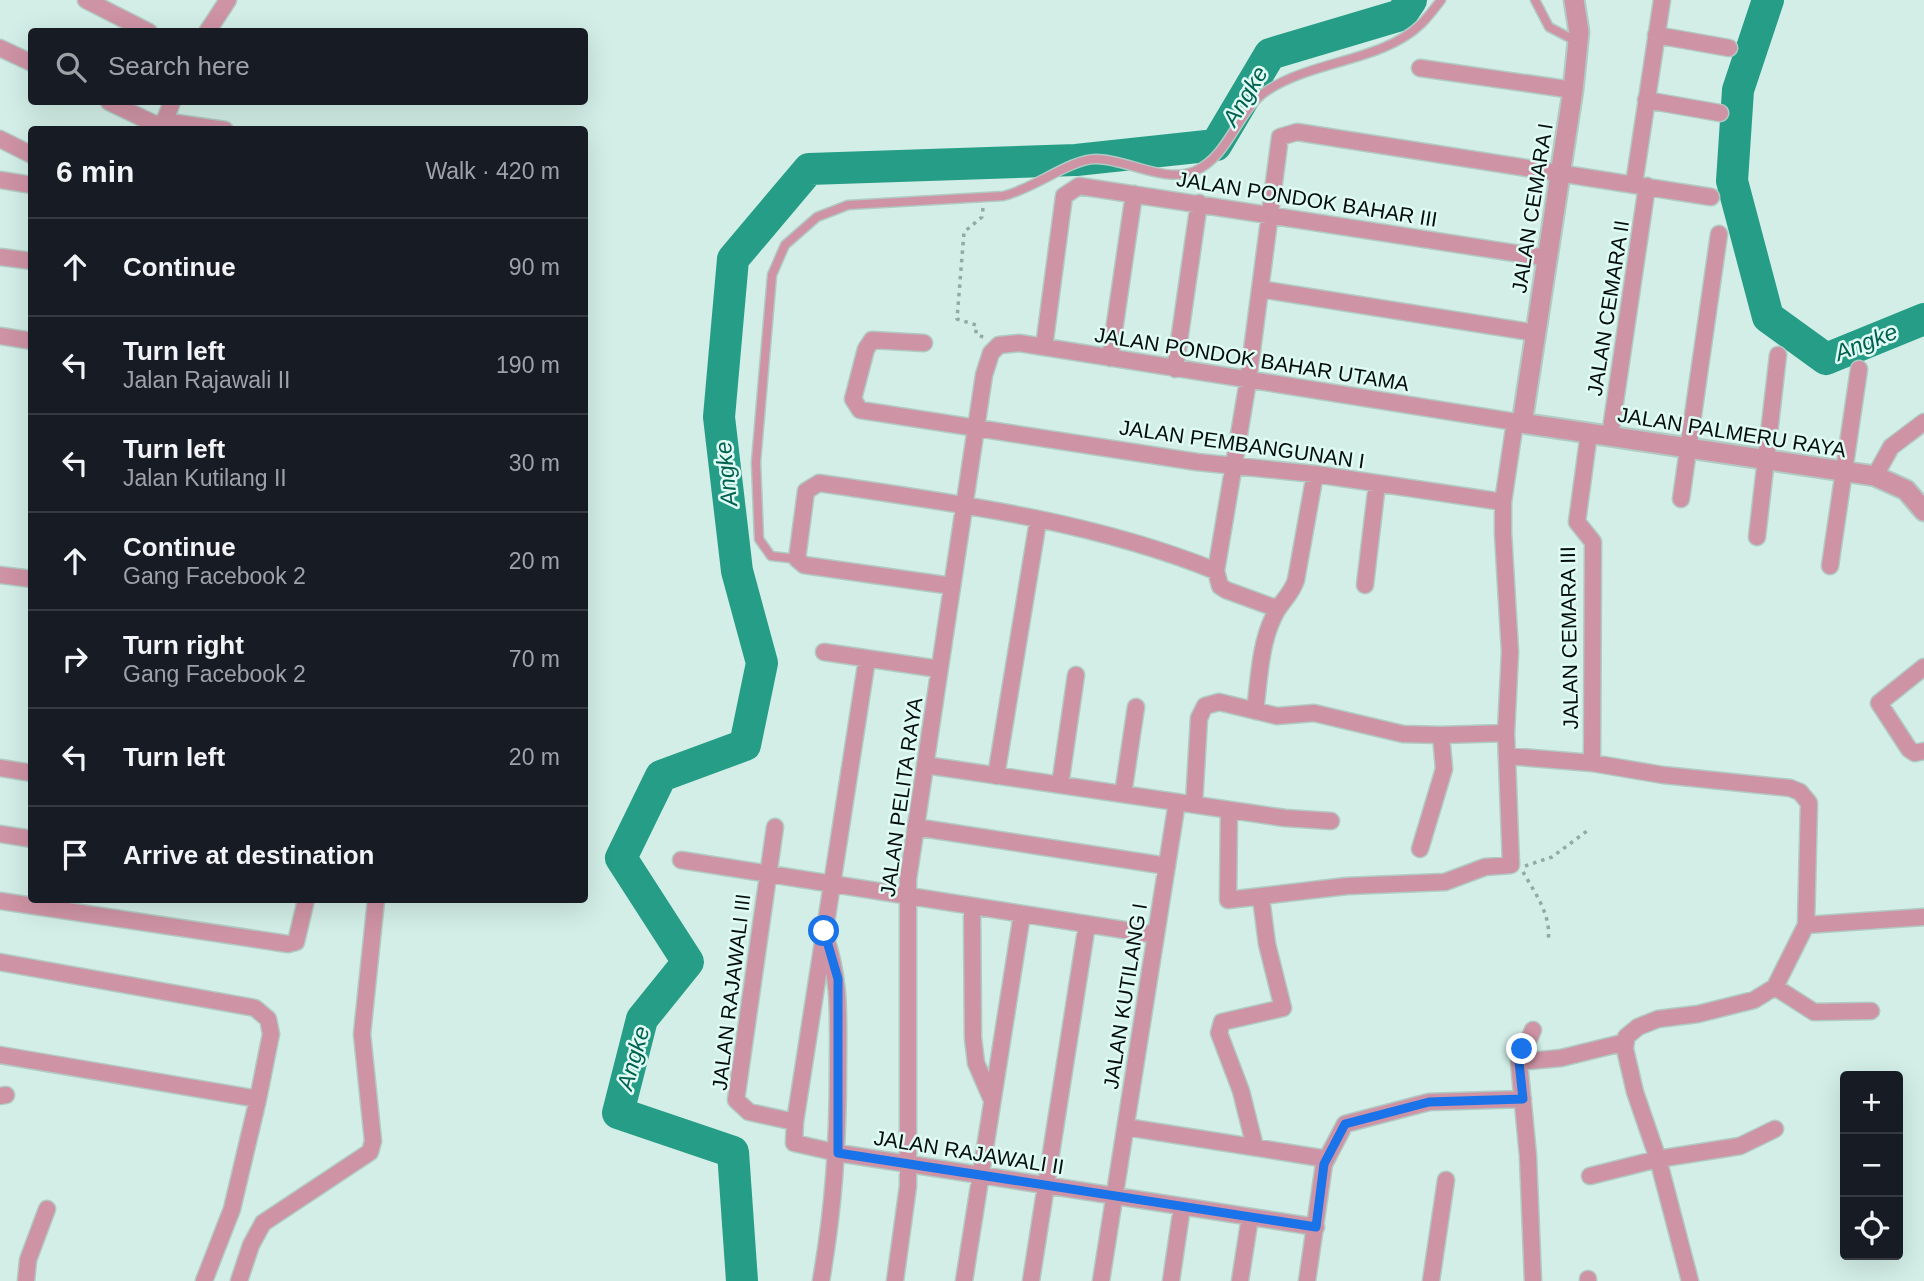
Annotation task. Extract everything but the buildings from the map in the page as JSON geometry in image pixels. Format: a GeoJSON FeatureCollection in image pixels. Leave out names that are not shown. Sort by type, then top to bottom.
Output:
{"type":"FeatureCollection","features":[{"type":"Feature","properties":{"kind":"street"},"geometry":{"type":"LineString","coordinates":[[86,0],[141,28]]}},
{"type":"Feature","properties":{"kind":"street"},"geometry":{"type":"LineString","coordinates":[[210,28],[228,0]]}},
{"type":"Feature","properties":{"kind":"street","name":"JALAN CEMARA I"},"geometry":{"type":"LineString","coordinates":[[1261,898],[1348,886],[1445,882],[1485,867],[1511,865],[1506,733],[1510,652],[1503,502],[1536,333],[1573,90],[1578,43],[1574,0]]}},
{"type":"Feature","properties":{"kind":"street"},"geometry":{"type":"LineString","coordinates":[[1578,21],[1586,0]]}},
{"type":"Feature","properties":{"kind":"street","name":"JALAN CEMARA II"},"geometry":{"type":"LineString","coordinates":[[1610,436],[1641,185],[1646,100],[1662,0]]}},
{"type":"Feature","properties":{"kind":"street"},"geometry":{"type":"LineString","coordinates":[[1656,35],[1729,48]]}},
{"type":"Feature","properties":{"kind":"street"},"geometry":{"type":"LineString","coordinates":[[0,48],[28,61]]}},
{"type":"Feature","properties":{"kind":"street"},"geometry":{"type":"LineString","coordinates":[[1420,68],[1573,90]]}},
{"type":"Feature","properties":{"kind":"street"},"geometry":{"type":"LineString","coordinates":[[1646,100],[1720,113]]}},
{"type":"Feature","properties":{"kind":"street"},"geometry":{"type":"LineString","coordinates":[[116,105],[162,126],[171,105]]}},
{"type":"Feature","properties":{"kind":"street"},"geometry":{"type":"LineString","coordinates":[[1278,609],[1226,590],[1220,586],[1216,571],[1236,466],[1280,137],[1285,133],[1297,132],[1560,171],[1711,197]]}},
{"type":"Feature","properties":{"kind":"street"},"geometry":{"type":"LineString","coordinates":[[0,139],[28,153]]}},
{"type":"Feature","properties":{"kind":"street"},"geometry":{"type":"LineString","coordinates":[[0,180],[28,184]]}},
{"type":"Feature","properties":{"kind":"street","name":"JALAN PONDOK BAHAR III"},"geometry":{"type":"LineString","coordinates":[[1044,347],[1064,196],[1079,186],[1547,258]]}},
{"type":"Feature","properties":{"kind":"street"},"geometry":{"type":"LineString","coordinates":[[1110,358],[1134,194]]}},
{"type":"Feature","properties":{"kind":"street"},"geometry":{"type":"LineString","coordinates":[[1175,369],[1199,203]]}},
{"type":"Feature","properties":{"kind":"street"},"geometry":{"type":"LineString","coordinates":[[1681,499],[1719,233]]}},
{"type":"Feature","properties":{"kind":"street"},"geometry":{"type":"LineString","coordinates":[[0,257],[28,260]]}},
{"type":"Feature","properties":{"kind":"street"},"geometry":{"type":"LineString","coordinates":[[1260,289],[1536,333]]}},
{"type":"Feature","properties":{"kind":"street"},"geometry":{"type":"LineString","coordinates":[[0,336],[28,340]]}},
{"type":"Feature","properties":{"kind":"street","name":"JALAN PEMBANGUNAN I"},"geometry":{"type":"LineString","coordinates":[[924,343],[872,340],[866,349],[853,399],[855,405],[860,410],[1236,466],[1315,474],[1503,502]]}},
{"type":"Feature","properties":{"kind":"street","name":"JALAN PONDOK BAHAR UTAMA"},"geometry":{"type":"LineString","coordinates":[[1007,343],[1519,423]]}},
{"type":"Feature","properties":{"kind":"street","name":"JALAN PELITA RAYA"},"geometry":{"type":"LineString","coordinates":[[895,1281],[906,1211],[907,896],[915,827],[987,364],[999,345],[1007,343]]}},
{"type":"Feature","properties":{"kind":"street"},"geometry":{"type":"LineString","coordinates":[[1756,537],[1778,355]]}},
{"type":"Feature","properties":{"kind":"street"},"geometry":{"type":"LineString","coordinates":[[1830,566],[1859,369]]}},
{"type":"Feature","properties":{"kind":"street"},"geometry":{"type":"LineString","coordinates":[[1875,476],[1891,447],[1924,422]]}},
{"type":"Feature","properties":{"kind":"street","name":"JALAN PALMERU RAYA"},"geometry":{"type":"LineString","coordinates":[[1519,423],[1875,476],[1906,490],[1924,510]]}},
{"type":"Feature","properties":{"kind":"street","name":"JALAN CEMARA III"},"geometry":{"type":"LineString","coordinates":[[1589,433],[1577,522],[1593,542],[1592,763]]}},
{"type":"Feature","properties":{"kind":"street"},"geometry":{"type":"LineString","coordinates":[[1315,474],[1296,580],[1292,594],[1278,609],[1264,648],[1255,711],[1277,716],[1314,713],[1403,734],[1506,733]]}},
{"type":"Feature","properties":{"kind":"street"},"geometry":{"type":"LineString","coordinates":[[952,586],[804,565],[797,559],[806,491],[819,483],[964,505],[1094,531],[1159,548],[1216,571]]}},
{"type":"Feature","properties":{"kind":"street"},"geometry":{"type":"LineString","coordinates":[[1365,585],[1377,484]]}},
{"type":"Feature","properties":{"kind":"street"},"geometry":{"type":"LineString","coordinates":[[996,776],[1038,521]]}},
{"type":"Feature","properties":{"kind":"street"},"geometry":{"type":"LineString","coordinates":[[0,575],[28,578]]}},
{"type":"Feature","properties":{"kind":"street"},"geometry":{"type":"LineString","coordinates":[[824,652],[939,668]]}},
{"type":"Feature","properties":{"kind":"street"},"geometry":{"type":"LineString","coordinates":[[795,1122],[867,659]]}},
{"type":"Feature","properties":{"kind":"street"},"geometry":{"type":"LineString","coordinates":[[1924,667],[1879,703],[1909,749],[1915,752],[1924,751]]}},
{"type":"Feature","properties":{"kind":"street"},"geometry":{"type":"LineString","coordinates":[[1060,785],[1076,675]]}},
{"type":"Feature","properties":{"kind":"street","name":"JALAN KUTILANG I"},"geometry":{"type":"LineString","coordinates":[[1101,1281],[1167,866],[1186,803],[1199,718],[1202,709],[1219,702],[1255,711]]}},
{"type":"Feature","properties":{"kind":"street"},"geometry":{"type":"LineString","coordinates":[[1123,794],[1136,707]]}},
{"type":"Feature","properties":{"kind":"street"},"geometry":{"type":"LineString","coordinates":[[1420,849],[1431,805],[1442,778],[1441,735]]}},
{"type":"Feature","properties":{"kind":"street"},"geometry":{"type":"LineString","coordinates":[[1507,756],[1592,763],[1800,792],[1809,803],[1806,925],[1775,987],[1754,1000],[1698,1014],[1658,1018],[1630,1032],[1626,1042],[1635,1092],[1658,1159],[1690,1281]]}},
{"type":"Feature","properties":{"kind":"street"},"geometry":{"type":"LineString","coordinates":[[925,765],[1229,810],[1331,821]]}},
{"type":"Feature","properties":{"kind":"street"},"geometry":{"type":"LineString","coordinates":[[0,768],[28,772]]}},
{"type":"Feature","properties":{"kind":"street"},"geometry":{"type":"LineString","coordinates":[[1229,810],[1228,900],[1261,898],[1267,944],[1283,1008],[1222,1022],[1219,1033],[1241,1091],[1255,1147]]}},
{"type":"Feature","properties":{"kind":"street","name":"JALAN RAJAWALI III"},"geometry":{"type":"LineString","coordinates":[[775,827],[736,1100],[749,1112],[795,1122]]}},
{"type":"Feature","properties":{"kind":"street"},"geometry":{"type":"LineString","coordinates":[[915,827],[1167,866]]}},
{"type":"Feature","properties":{"kind":"street"},"geometry":{"type":"LineString","coordinates":[[0,834],[28,838]]}},
{"type":"Feature","properties":{"kind":"street"},"geometry":{"type":"LineString","coordinates":[[681,860],[1156,935]]}},
{"type":"Feature","properties":{"kind":"street"},"geometry":{"type":"LineString","coordinates":[[0,901],[28,903]]}},
{"type":"Feature","properties":{"kind":"street"},"geometry":{"type":"LineString","coordinates":[[45,904],[288,944],[296,942],[305,903]]}},
{"type":"Feature","properties":{"kind":"street"},"geometry":{"type":"LineString","coordinates":[[239,1281],[251,1245],[263,1223],[370,1152],[373,1141],[366,1094],[362,1034],[376,903]]}},
{"type":"Feature","properties":{"kind":"street"},"geometry":{"type":"LineString","coordinates":[[972,906],[973,1038],[976,1063],[992,1100]]}},
{"type":"Feature","properties":{"kind":"street"},"geometry":{"type":"LineString","coordinates":[[964,1281],[1021,914]]}},
{"type":"Feature","properties":{"kind":"street"},"geometry":{"type":"LineString","coordinates":[[1806,925],[1924,917]]}},
{"type":"Feature","properties":{"kind":"street"},"geometry":{"type":"LineString","coordinates":[[1031,1281],[1087,924]]}},
{"type":"Feature","properties":{"kind":"street"},"geometry":{"type":"LineString","coordinates":[[821,1281],[834,1205],[838,1153],[838,979],[824,931]]}},
{"type":"Feature","properties":{"kind":"street"},"geometry":{"type":"LineString","coordinates":[[0,962],[256,1008],[268,1018],[271,1034],[232,1209],[204,1281]]}},
{"type":"Feature","properties":{"kind":"street"},"geometry":{"type":"LineString","coordinates":[[1775,987],[1814,1012],[1871,1011]]}},
{"type":"Feature","properties":{"kind":"street"},"geometry":{"type":"LineString","coordinates":[[1532,1281],[1519,1062],[1533,1030]]}},
{"type":"Feature","properties":{"kind":"street"},"geometry":{"type":"LineString","coordinates":[[973,1038],[1002,1039]]}},
{"type":"Feature","properties":{"kind":"street"},"geometry":{"type":"LineString","coordinates":[[1519,1062],[1561,1058],[1626,1042]]}},
{"type":"Feature","properties":{"kind":"street"},"geometry":{"type":"LineString","coordinates":[[0,1055],[258,1099]]}},
{"type":"Feature","properties":{"kind":"street"},"geometry":{"type":"LineString","coordinates":[[1307,1281],[1324,1164],[1345,1124],[1429,1102],[1523,1099]]}},
{"type":"Feature","properties":{"kind":"street","name":"JALAN RAJAWALI II"},"geometry":{"type":"LineString","coordinates":[[795,1122],[794,1143],[838,1153],[1316,1227]]}},
{"type":"Feature","properties":{"kind":"street"},"geometry":{"type":"LineString","coordinates":[[1126,1127],[1316,1156],[1324,1164]]}},
{"type":"Feature","properties":{"kind":"street"},"geometry":{"type":"LineString","coordinates":[[1590,1176],[1658,1159],[1740,1146],[1775,1129]]}},
{"type":"Feature","properties":{"kind":"street"},"geometry":{"type":"LineString","coordinates":[[1431,1281],[1446,1180]]}},
{"type":"Feature","properties":{"kind":"street"},"geometry":{"type":"LineString","coordinates":[[1171,1281],[1182,1207]]}},
{"type":"Feature","properties":{"kind":"street"},"geometry":{"type":"LineString","coordinates":[[26,1281],[28,1260],[47,1209]]}},
{"type":"Feature","properties":{"kind":"street"},"geometry":{"type":"LineString","coordinates":[[1240,1281],[1250,1217]]}},
{"type":"Feature","properties":{"kind":"lane"},"geometry":{"type":"LineString","coordinates":[[797,559],[771,556],[759,539],[756,499],[759,423],[772,275],[785,245],[817,217],[848,205],[983,197],[1025,191],[1078,163],[1093,159],[1166,173],[1193,172],[1211,161],[1263,93],[1301,72],[1381,48],[1419,26],[1441,0]]}},
{"type":"Feature","properties":{"kind":"lane"},"geometry":{"type":"LineString","coordinates":[[1535,0],[1549,27],[1578,43]]}},
{"type":"Feature","properties":{"kind":"path"},"geometry":{"type":"LineString","coordinates":[[983,197],[982,217],[964,232],[957,319],[976,325],[977,336],[1007,343]]}},
{"type":"Feature","properties":{"kind":"path"},"geometry":{"type":"LineString","coordinates":[[1548,940],[1547,917],[1520,868],[1552,858],[1587,831]]}},
{"type":"Feature","properties":{"kind":"waterway","name":"Angke"},"geometry":{"type":"LineString","coordinates":[[742,1281],[733,1152],[618,1113],[642,1019],[688,962],[621,858],[661,776],[745,745],[762,663],[737,571],[719,417],[733,259],[809,169],[1076,160],[1216,145],[1270,54],[1401,15],[1411,0]]}},
{"type":"Feature","properties":{"kind":"waterway","name":"Angke"},"geometry":{"type":"LineString","coordinates":[[1768,0],[1738,90],[1732,181],[1768,317],[1826,359],[1924,319]]}},
{"type":"Feature","properties":{"kind":"route"},"geometry":{"type":"LineString","coordinates":[[824,931],[838,979],[838,1153],[1316,1227],[1324,1164],[1345,1124],[1429,1102],[1523,1099],[1519,1062],[1522,1049]]}}]}
